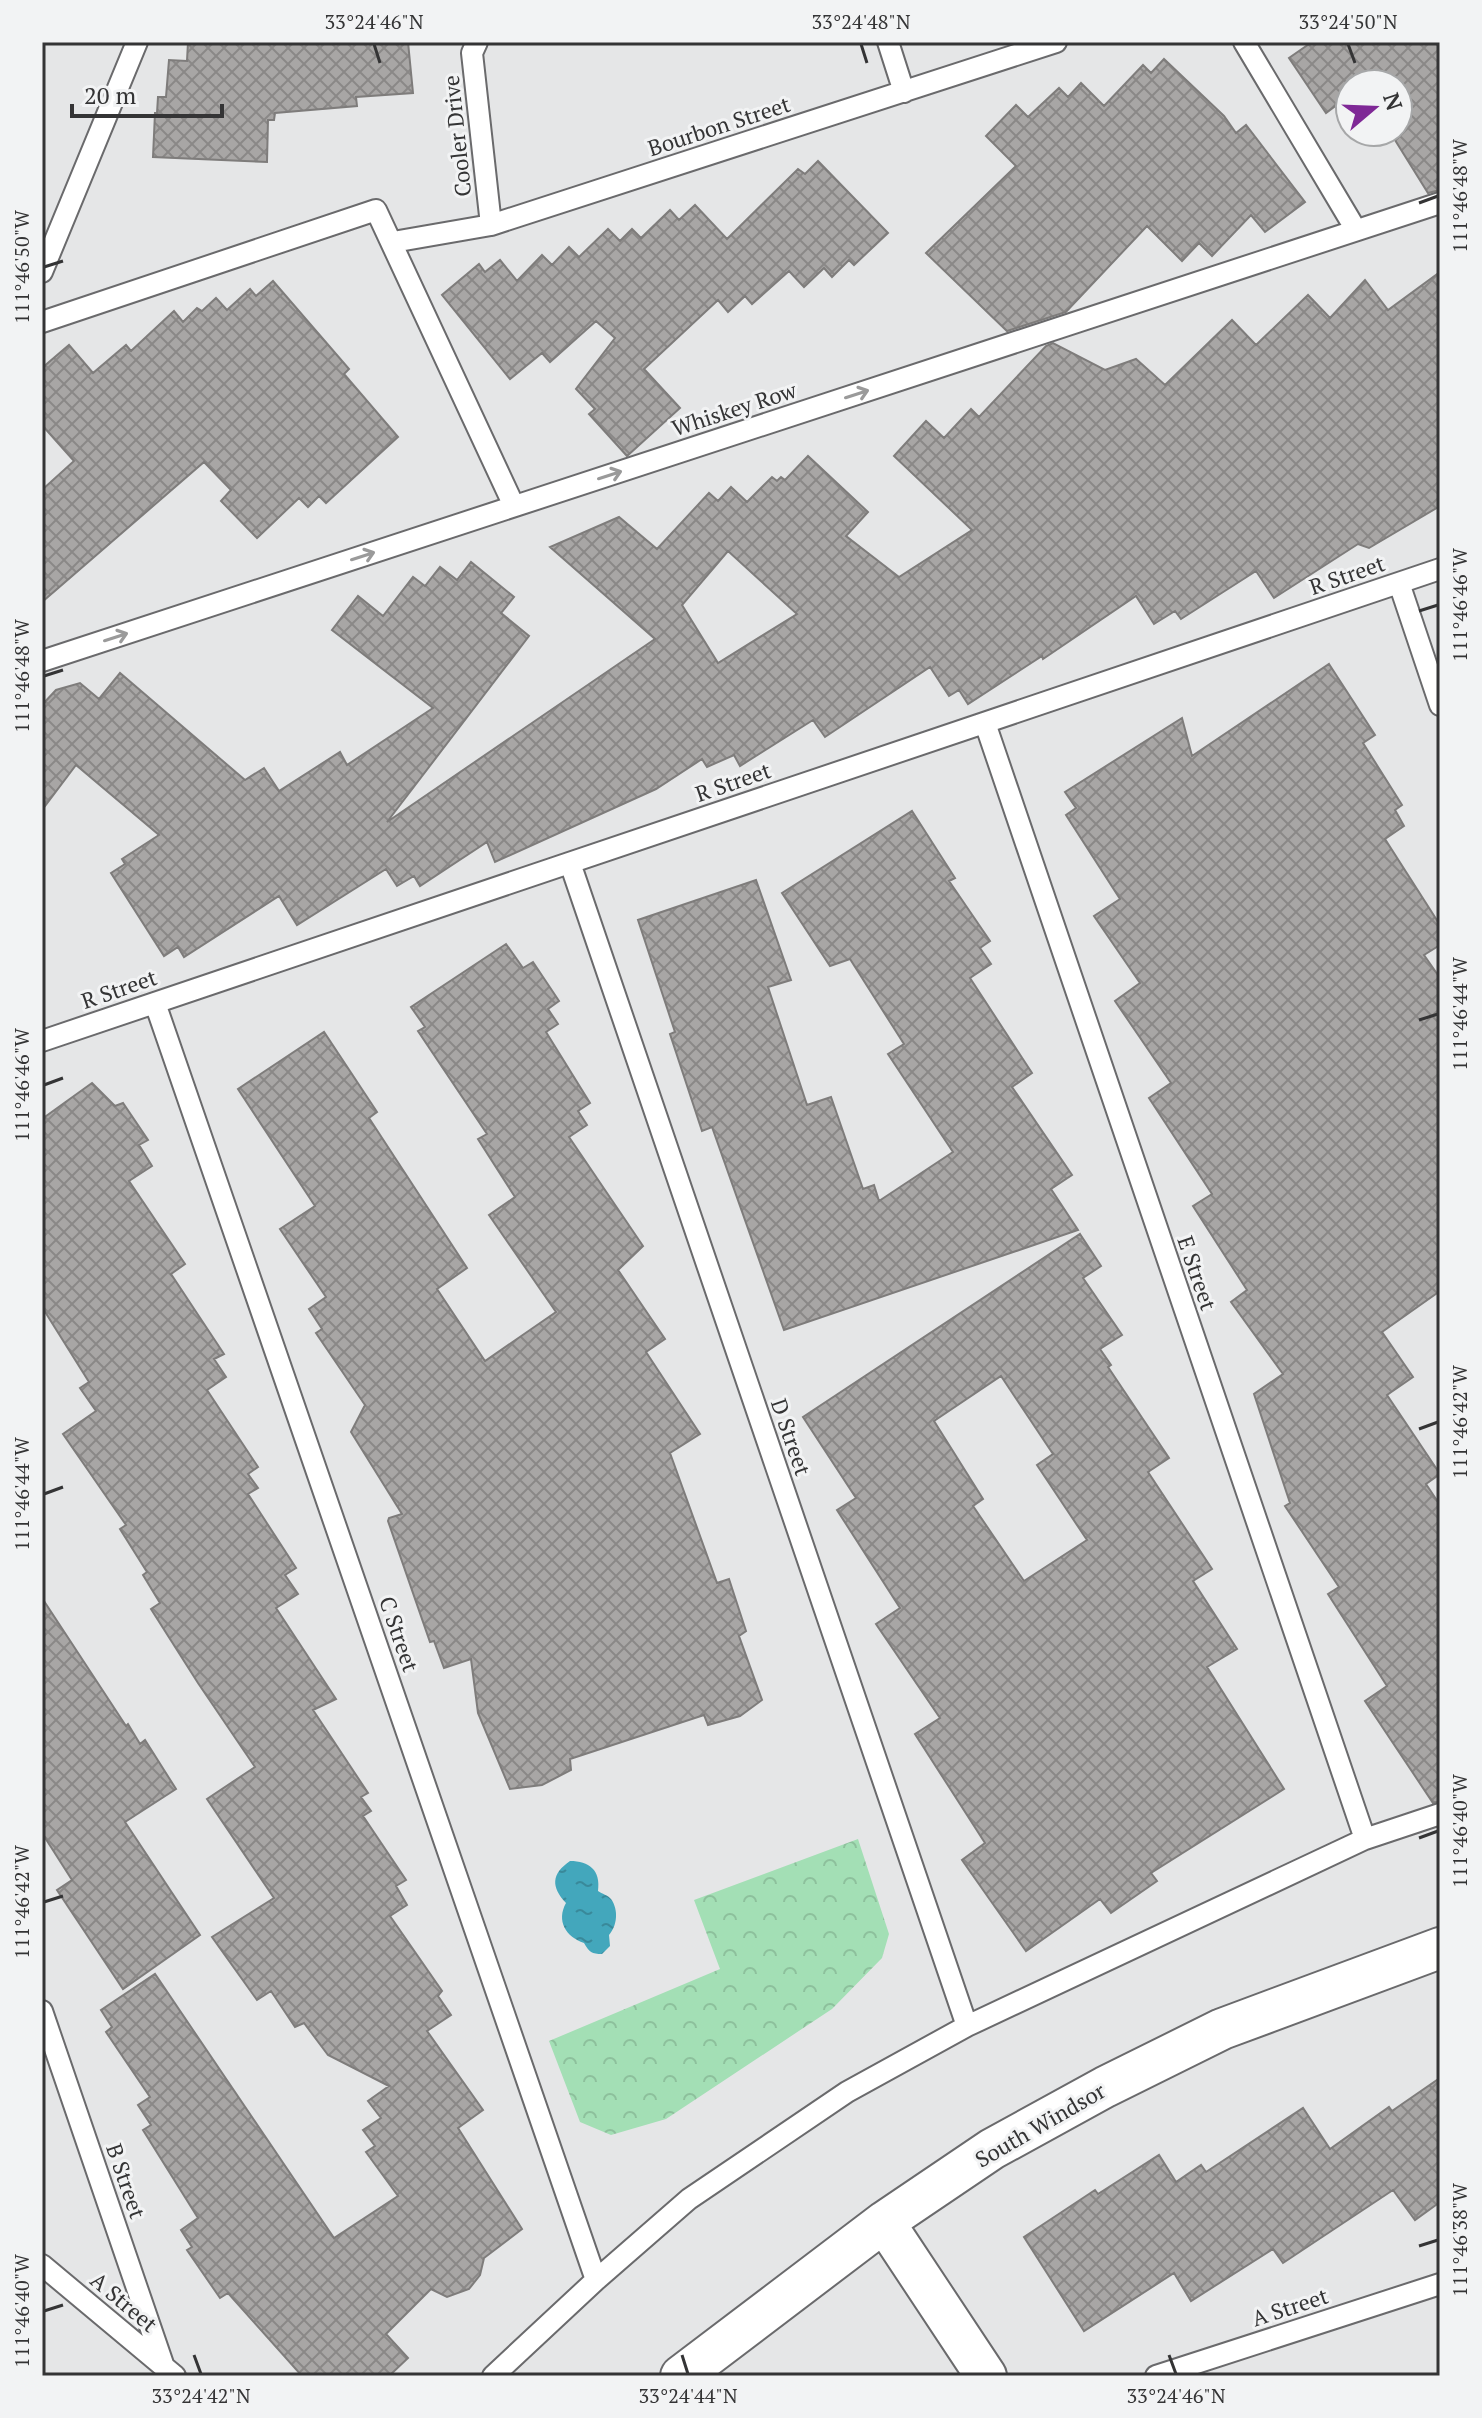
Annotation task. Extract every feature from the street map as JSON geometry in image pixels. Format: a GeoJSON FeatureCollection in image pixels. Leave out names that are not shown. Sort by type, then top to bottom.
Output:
{"type":"FeatureCollection","features":[{"type":"Feature","properties":{"kind":"street","name":"South Windsor"},"geometry":{"type":"LineString","coordinates":[[681,2376],[884,2222],[992,2149],[1105,2087],[1222,2029],[1440,1948]]}},
{"type":"Feature","properties":{"kind":"street"},"geometry":{"type":"LineString","coordinates":[[884,2222],[986,2376]]}},
{"type":"Feature","properties":{"kind":"lane"},"geometry":{"type":"LineString","coordinates":[[42,272],[137,42]]}},
{"type":"Feature","properties":{"kind":"lane","name":"Cooler Drive"},"geometry":{"type":"LineString","coordinates":[[477,42],[472,53],[491,225]]}},
{"type":"Feature","properties":{"kind":"lane"},"geometry":{"type":"LineString","coordinates":[[888,42],[904,92]]}},
{"type":"Feature","properties":{"kind":"lane","name":"Bourbon Street"},"geometry":{"type":"LineString","coordinates":[[393,242],[491,225],[1056,42]]}},
{"type":"Feature","properties":{"kind":"lane"},"geometry":{"type":"LineString","coordinates":[[1244,42],[1356,230]]}},
{"type":"Feature","properties":{"kind":"lane","name":"Whiskey Row"},"geometry":{"type":"LineString","coordinates":[[42,661],[1440,203]]}},
{"type":"Feature","properties":{"kind":"lane"},"geometry":{"type":"LineString","coordinates":[[42,322],[376,210],[514,506]]}},
{"type":"Feature","properties":{"kind":"lane","name":"R Street"},"geometry":{"type":"LineString","coordinates":[[42,1041],[1440,569]]}},
{"type":"Feature","properties":{"kind":"lane"},"geometry":{"type":"LineString","coordinates":[[1399,583],[1440,705]]}},
{"type":"Feature","properties":{"kind":"lane","name":"E Street"},"geometry":{"type":"LineString","coordinates":[[985,723],[1365,1839]]}},
{"type":"Feature","properties":{"kind":"lane","name":"D Street"},"geometry":{"type":"LineString","coordinates":[[570,863],[967,2026]]}},
{"type":"Feature","properties":{"kind":"lane","name":"C Street"},"geometry":{"type":"LineString","coordinates":[[155,1003],[596,2280]]}},
{"type":"Feature","properties":{"kind":"lane"},"geometry":{"type":"LineString","coordinates":[[493,2376],[689,2199],[847,2092],[967,2026],[1365,1839],[1440,1814]]}},
{"type":"Feature","properties":{"kind":"lane","name":"B Street"},"geometry":{"type":"LineString","coordinates":[[42,2011],[169,2371]]}},
{"type":"Feature","properties":{"kind":"lane","name":"A Street"},"geometry":{"type":"LineString","coordinates":[[42,2265],[169,2371]]}},
{"type":"Feature","properties":{"kind":"lane","name":"A Street"},"geometry":{"type":"LineString","coordinates":[[1156,2376],[1440,2284]]}},
{"type":"Feature","properties":{"kind":"green space"},"geometry":{"type":"Polygon","coordinates":[[[858,1839],[889,1934],[882,1958],[832,2009],[666,2119],[611,2135],[580,2122],[549,2041],[720,1969],[694,1900],[858,1839]]]}},
{"type":"Feature","properties":{"kind":"water"},"geometry":{"type":"Polygon","coordinates":[[[570,1861],[592,1868],[598,1877],[598,1891],[614,1903],[616,1913],[609,1935],[610,1946],[602,1954],[591,1952],[564,1928],[562,1916],[566,1903],[555,1881],[559,1871],[570,1861]]]}},
{"type":"Feature","properties":{"kind":"building"},"geometry":{"type":"Polygon","coordinates":[[[188,42],[408,42],[413,93],[356,97],[357,106],[275,113],[274,120],[268,120],[267,162],[153,157],[155,113],[158,97],[166,97],[169,60],[187,61],[188,42]]]}},
{"type":"Feature","properties":{"kind":"building"},"geometry":{"type":"Polygon","coordinates":[[[1312,42],[1440,42],[1440,190],[1428,193],[1400,148],[1414,148],[1414,68],[1334,68],[1334,107],[1326,113],[1289,58],[1312,42]]]}},
{"type":"Feature","properties":{"kind":"building"},"geometry":{"type":"Polygon","coordinates":[[[1164,59],[1224,116],[1236,133],[1246,125],[1305,202],[1265,232],[1251,215],[1212,256],[1199,243],[1182,261],[1147,226],[1066,312],[1007,331],[926,253],[1016,166],[986,136],[1016,105],[1028,117],[1059,88],[1068,97],[1081,83],[1104,106],[1143,65],[1151,73],[1164,59]]]}},
{"type":"Feature","properties":{"kind":"building"},"geometry":{"type":"Polygon","coordinates":[[[818,161],[888,233],[854,265],[849,260],[832,277],[824,268],[804,287],[789,271],[752,304],[745,296],[728,312],[718,300],[644,369],[680,408],[627,456],[589,414],[595,409],[576,389],[615,338],[596,321],[550,362],[542,353],[510,379],[442,295],[479,264],[485,272],[500,260],[517,281],[542,255],[552,265],[569,247],[579,257],[608,229],[620,241],[632,229],[641,238],[670,210],[679,220],[695,205],[727,239],[798,169],[805,174],[818,161]]]}},
{"type":"Feature","properties":{"kind":"building"},"geometry":{"type":"Polygon","coordinates":[[[1440,272],[1440,506],[1369,548],[1358,544],[1274,598],[1256,571],[1181,619],[1175,611],[1154,624],[1136,596],[1043,659],[1042,656],[968,704],[959,690],[949,696],[930,667],[825,737],[813,720],[740,766],[734,755],[707,767],[702,759],[656,789],[495,862],[487,842],[420,886],[414,876],[397,886],[386,869],[297,925],[279,896],[184,957],[178,947],[164,956],[111,873],[125,864],[122,859],[159,835],[76,765],[42,810],[42,705],[56,690],[80,683],[99,699],[120,673],[245,780],[264,768],[279,791],[340,752],[347,765],[433,708],[332,630],[358,596],[383,616],[413,577],[425,586],[440,567],[457,580],[471,562],[514,597],[501,613],[529,636],[387,822],[655,639],[550,547],[619,517],[657,549],[709,493],[718,501],[731,487],[747,502],[772,477],[777,481],[781,477],[785,480],[808,456],[868,512],[846,536],[899,577],[972,530],[894,456],[926,421],[944,438],[971,409],[979,417],[1046,346],[1053,343],[1105,370],[1136,359],[1165,385],[1232,320],[1256,345],[1308,295],[1330,318],[1365,280],[1388,310],[1440,272]],[[728,551],[682,605],[718,663],[797,614],[728,551]]]}},
{"type":"Feature","properties":{"kind":"building"},"geometry":{"type":"Polygon","coordinates":[[[273,281],[349,369],[344,374],[398,437],[326,503],[319,496],[308,507],[299,498],[257,538],[221,501],[231,490],[204,462],[42,602],[42,490],[74,461],[42,425],[42,368],[69,345],[93,373],[126,345],[131,351],[174,311],[183,322],[197,308],[202,311],[216,298],[227,310],[250,289],[256,296],[273,281]]]}},
{"type":"Feature","properties":{"kind":"building"},"geometry":{"type":"Polygon","coordinates":[[[1329,664],[1375,735],[1363,743],[1402,805],[1395,810],[1404,826],[1385,839],[1440,925],[1440,945],[1424,955],[1440,978],[1440,1291],[1382,1332],[1413,1377],[1387,1395],[1440,1474],[1426,1484],[1440,1505],[1440,1801],[1433,1803],[1365,1701],[1387,1686],[1328,1594],[1339,1587],[1285,1506],[1290,1503],[1254,1394],[1283,1374],[1231,1302],[1247,1290],[1193,1206],[1212,1194],[1149,1098],[1171,1083],[1115,1001],[1140,983],[1094,916],[1120,899],[1066,815],[1076,808],[1065,792],[1182,718],[1192,756],[1329,664]]]}},
{"type":"Feature","properties":{"kind":"building"},"geometry":{"type":"Polygon","coordinates":[[[912,811],[955,878],[949,881],[990,941],[980,948],[991,964],[970,978],[1032,1073],[1012,1087],[1072,1175],[1051,1189],[1078,1230],[784,1330],[712,1127],[702,1131],[670,1034],[675,1032],[638,920],[756,880],[791,980],[768,987],[807,1105],[831,1097],[863,1189],[874,1185],[879,1201],[953,1152],[888,1054],[904,1044],[850,959],[830,966],[782,893],[912,811]]]}},
{"type":"Feature","properties":{"kind":"building"},"geometry":{"type":"Polygon","coordinates":[[[506,944],[523,968],[533,962],[559,1001],[548,1009],[558,1024],[546,1032],[590,1103],[578,1111],[587,1125],[569,1137],[643,1246],[618,1270],[665,1339],[646,1352],[700,1434],[670,1453],[717,1583],[729,1579],[746,1631],[739,1636],[762,1700],[740,1716],[708,1725],[704,1715],[570,1759],[571,1770],[542,1785],[510,1789],[478,1713],[471,1659],[444,1668],[434,1641],[430,1642],[388,1521],[402,1514],[351,1432],[365,1405],[316,1333],[322,1329],[309,1309],[326,1297],[280,1229],[315,1206],[238,1089],[324,1032],[377,1112],[369,1118],[467,1268],[437,1289],[485,1361],[556,1312],[489,1215],[515,1197],[478,1139],[487,1134],[418,1031],[425,1027],[411,1007],[506,944]]]}},
{"type":"Feature","properties":{"kind":"building"},"geometry":{"type":"Polygon","coordinates":[[[92,1083],[115,1106],[123,1103],[148,1140],[139,1145],[152,1166],[129,1181],[185,1264],[171,1274],[224,1354],[214,1359],[226,1377],[207,1390],[258,1467],[248,1474],[258,1488],[248,1494],[296,1568],[285,1575],[298,1594],[276,1608],[336,1699],[313,1710],[368,1793],[361,1797],[371,1811],[363,1816],[406,1880],[396,1886],[407,1905],[390,1916],[442,1991],[438,1996],[451,2015],[427,2031],[483,2110],[458,2128],[522,2229],[484,2258],[480,2275],[469,2289],[447,2297],[431,2289],[386,2334],[408,2358],[389,2376],[302,2376],[228,2293],[220,2298],[187,2250],[192,2247],[181,2230],[198,2218],[143,2130],[151,2125],[138,2105],[150,2097],[106,2032],[112,2027],[101,2010],[155,1974],[334,2238],[398,2196],[366,2152],[375,2146],[363,2130],[381,2118],[368,2101],[389,2086],[328,2055],[304,2023],[295,2027],[271,1991],[257,2000],[212,1937],[274,1898],[207,1799],[255,1767],[151,1609],[160,1603],[143,1575],[147,1572],[120,1529],[126,1525],[63,1434],[96,1411],[80,1388],[89,1382],[42,1307],[42,1119],[92,1083]]]}},
{"type":"Feature","properties":{"kind":"building"},"geometry":{"type":"Polygon","coordinates":[[[1080,1234],[1101,1266],[1083,1278],[1122,1335],[1100,1349],[1111,1365],[1108,1367],[1169,1458],[1148,1472],[1212,1569],[1193,1581],[1237,1649],[1207,1667],[1284,1789],[1151,1873],[1157,1881],[1111,1913],[1100,1899],[1026,1951],[962,1860],[985,1843],[915,1734],[940,1718],[876,1624],[900,1608],[837,1510],[856,1498],[803,1417],[1080,1234]],[[1001,1376],[934,1421],[983,1499],[973,1506],[1024,1581],[1087,1540],[1037,1465],[1053,1454],[1001,1376]]]}},
{"type":"Feature","properties":{"kind":"building"},"geometry":{"type":"Polygon","coordinates":[[[42,1598],[126,1726],[128,1724],[140,1744],[145,1740],[176,1789],[125,1822],[200,1935],[123,1989],[57,1890],[72,1880],[42,1833],[42,1598]]]}},
{"type":"Feature","properties":{"kind":"building"},"geometry":{"type":"Polygon","coordinates":[[[1440,2078],[1440,2202],[1415,2220],[1393,2190],[1283,2263],[1273,2249],[1191,2301],[1174,2273],[1084,2331],[1024,2237],[1095,2190],[1098,2194],[1159,2155],[1176,2182],[1201,2165],[1206,2172],[1303,2108],[1330,2149],[1389,2107],[1392,2111],[1440,2078]]]}}]}
